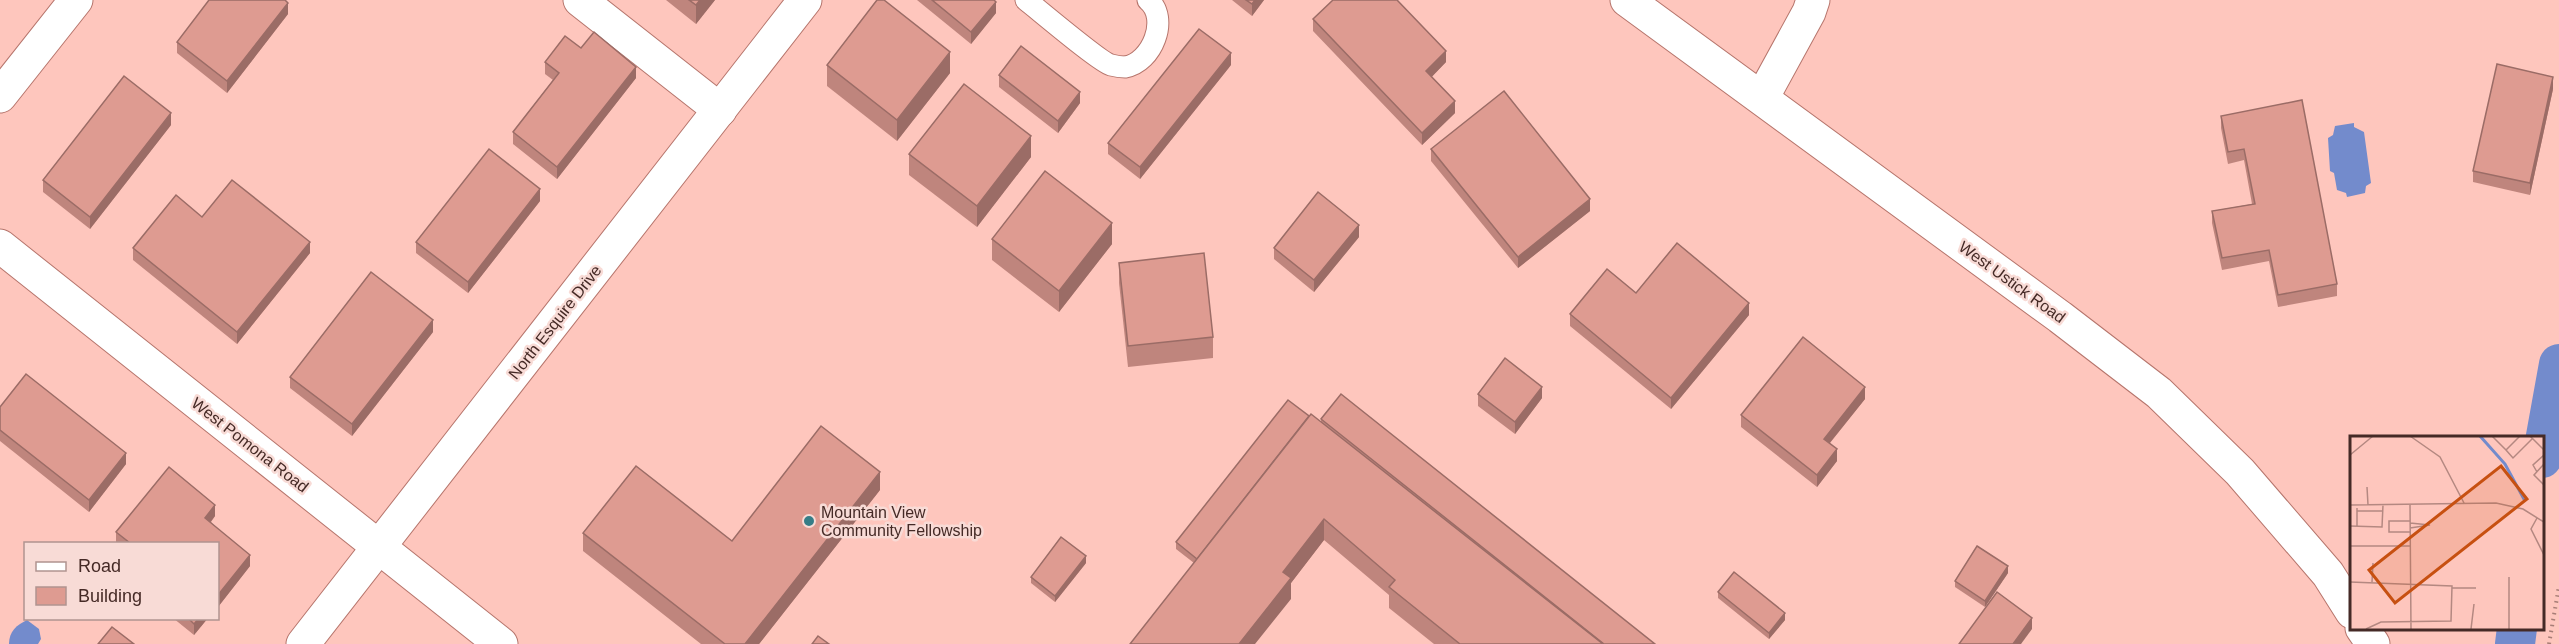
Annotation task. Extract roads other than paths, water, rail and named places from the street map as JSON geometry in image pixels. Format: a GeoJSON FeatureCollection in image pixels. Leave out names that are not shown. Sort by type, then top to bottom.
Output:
{"type":"FeatureCollection","features":[{"type":"Feature","properties":{"kind":"street"},"geometry":{"type":"LineString","coordinates":[[0,96],[76,0]]}},
{"type":"Feature","properties":{"kind":"street"},"geometry":{"type":"LineString","coordinates":[[579,0],[720,110]]}},
{"type":"Feature","properties":{"kind":"street","name":"North Esquire Drive"},"geometry":{"type":"LineString","coordinates":[[303,644],[805,0]]}},
{"type":"Feature","properties":{"kind":"street","name":"West Ustick Road"},"geometry":{"type":"LineString","coordinates":[[1627,0],[2060,317],[2159,393],[2240,472],[2328,574],[2350,609]]}},
{"type":"Feature","properties":{"kind":"street"},"geometry":{"type":"LineString","coordinates":[[1762,98],[1809,12],[1813,0]]}},
{"type":"Feature","properties":{"kind":"street","name":"West Pomona Road"},"geometry":{"type":"LineString","coordinates":[[0,246],[501,644]]}},
{"type":"Feature","properties":{"kind":"street"},"geometry":{"type":"LineString","coordinates":[[2363,629],[2373,644]]}},
{"type":"Feature","properties":{"kind":"lane"},"geometry":{"type":"LineString","coordinates":[[1026,0],[1108,64],[1126,67],[1141,58],[1156,40],[1158,21],[1152,3],[1148,0]]}},
{"type":"Feature","properties":{"kind":"water"},"geometry":{"type":"Polygon","coordinates":[[[2354,123],[2354,127],[2364,132],[2371,183],[2366,186],[2365,193],[2347,197],[2346,193],[2337,190],[2334,173],[2330,171],[2328,138],[2333,135],[2335,126],[2354,123]]]}},
{"type":"Feature","properties":{"kind":"water"},"geometry":{"type":"Polygon","coordinates":[[[27,620],[39,629],[41,639],[38,644],[9,644],[10,635],[14,629],[27,620]]]}},
{"type":"Feature","properties":{"kind":"waterway"},"geometry":{"type":"LineString","coordinates":[[2544,447],[2559,364]]}},
{"type":"Feature","properties":{"kind":"waterway"},"geometry":{"type":"LineString","coordinates":[[2515,644],[2517,629]]}},
{"type":"Feature","properties":{"kind":"place","name":"Mountain View Community Fellowship"},"geometry":{"type":"Point","coordinates":[809,521]}}]}
